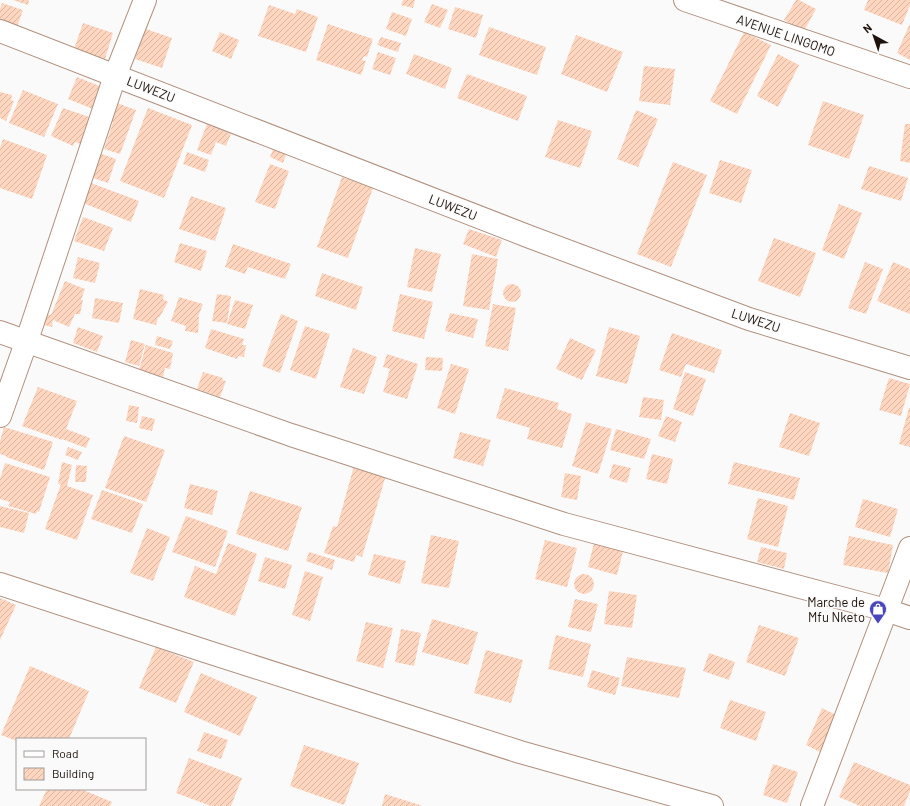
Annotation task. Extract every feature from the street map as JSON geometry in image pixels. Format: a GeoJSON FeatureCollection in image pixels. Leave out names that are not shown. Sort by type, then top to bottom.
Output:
{"type":"FeatureCollection","features":[{"type":"Feature","properties":{"kind":"street"},"geometry":{"type":"LineString","coordinates":[[0,416],[27,340],[115,76],[145,0]]}},
{"type":"Feature","properties":{"kind":"street","name":"AVENUE LINGOMO"},"geometry":{"type":"LineString","coordinates":[[685,0],[910,77]]}},
{"type":"Feature","properties":{"kind":"street","name":"LUWEZU"},"geometry":{"type":"LineString","coordinates":[[0,31],[530,237],[749,319],[910,368]]}},
{"type":"Feature","properties":{"kind":"street"},"geometry":{"type":"LineString","coordinates":[[0,332],[27,340],[291,434],[564,524],[886,610],[910,618]]}},
{"type":"Feature","properties":{"kind":"street"},"geometry":{"type":"LineString","coordinates":[[812,806],[910,548]]}},
{"type":"Feature","properties":{"kind":"street"},"geometry":{"type":"LineString","coordinates":[[0,584],[520,752],[712,806]]}},
{"type":"Feature","properties":{"kind":"building"},"geometry":{"type":"Polygon","coordinates":[[[13,0],[29,0],[28,5],[13,0]]]}},
{"type":"Feature","properties":{"kind":"building"},"geometry":{"type":"Polygon","coordinates":[[[403,0],[415,0],[413,8],[401,5],[403,0]]]}},
{"type":"Feature","properties":{"kind":"building"},"geometry":{"type":"Polygon","coordinates":[[[796,0],[799,0],[816,9],[804,31],[784,20],[796,0]]]}},
{"type":"Feature","properties":{"kind":"building"},"geometry":{"type":"Polygon","coordinates":[[[868,0],[910,0],[910,5],[902,25],[864,10],[868,0]]]}},
{"type":"Feature","properties":{"kind":"building"},"geometry":{"type":"Polygon","coordinates":[[[2,3],[23,10],[17,27],[0,22],[0,9],[2,3]]]}},
{"type":"Feature","properties":{"kind":"building"},"geometry":{"type":"Polygon","coordinates":[[[432,4],[448,10],[440,28],[424,22],[432,4]]]}},
{"type":"Feature","properties":{"kind":"building"},"geometry":{"type":"Polygon","coordinates":[[[269,5],[295,14],[297,9],[318,17],[306,52],[258,36],[269,5]]]}},
{"type":"Feature","properties":{"kind":"building"},"geometry":{"type":"Polygon","coordinates":[[[455,7],[483,15],[476,38],[448,29],[455,7]]]}},
{"type":"Feature","properties":{"kind":"building"},"geometry":{"type":"Polygon","coordinates":[[[392,12],[412,19],[406,36],[386,29],[392,12]]]}},
{"type":"Feature","properties":{"kind":"building"},"geometry":{"type":"Polygon","coordinates":[[[83,23],[113,33],[105,59],[74,49],[83,23]]]}},
{"type":"Feature","properties":{"kind":"building"},"geometry":{"type":"Polygon","coordinates":[[[910,23],[910,60],[897,53],[910,23]]]}},
{"type":"Feature","properties":{"kind":"building"},"geometry":{"type":"Polygon","coordinates":[[[328,24],[373,39],[367,57],[364,56],[362,60],[366,61],[361,75],[316,60],[328,24]]]}},
{"type":"Feature","properties":{"kind":"building"},"geometry":{"type":"Polygon","coordinates":[[[489,27],[546,47],[537,75],[479,55],[489,27]]]}},
{"type":"Feature","properties":{"kind":"building"},"geometry":{"type":"Polygon","coordinates":[[[146,29],[172,38],[162,68],[135,59],[146,29]]]}},
{"type":"Feature","properties":{"kind":"building"},"geometry":{"type":"Polygon","coordinates":[[[220,32],[239,40],[231,59],[212,51],[220,32]]]}},
{"type":"Feature","properties":{"kind":"building"},"geometry":{"type":"Polygon","coordinates":[[[744,32],[771,45],[737,114],[710,101],[744,32]]]}},
{"type":"Feature","properties":{"kind":"building"},"geometry":{"type":"Polygon","coordinates":[[[576,35],[623,52],[607,92],[561,74],[576,35]]]}},
{"type":"Feature","properties":{"kind":"building"},"geometry":{"type":"Polygon","coordinates":[[[381,37],[401,43],[398,52],[377,45],[381,37]]]}},
{"type":"Feature","properties":{"kind":"building"},"geometry":{"type":"Polygon","coordinates":[[[378,52],[396,58],[390,75],[372,69],[378,52]]]}},
{"type":"Feature","properties":{"kind":"building"},"geometry":{"type":"Polygon","coordinates":[[[414,54],[452,68],[445,89],[406,74],[414,54]]]}},
{"type":"Feature","properties":{"kind":"building"},"geometry":{"type":"Polygon","coordinates":[[[778,54],[799,65],[778,107],[757,96],[778,54]]]}},
{"type":"Feature","properties":{"kind":"building"},"geometry":{"type":"Polygon","coordinates":[[[644,66],[675,69],[670,105],[639,101],[644,66]]]}},
{"type":"Feature","properties":{"kind":"building"},"geometry":{"type":"Polygon","coordinates":[[[467,74],[527,96],[518,121],[457,98],[467,74]]]}},
{"type":"Feature","properties":{"kind":"building"},"geometry":{"type":"Polygon","coordinates":[[[77,77],[102,87],[93,109],[68,99],[77,77]]]}},
{"type":"Feature","properties":{"kind":"building"},"geometry":{"type":"Polygon","coordinates":[[[23,90],[58,104],[44,137],[9,123],[23,90]]]}},
{"type":"Feature","properties":{"kind":"building"},"geometry":{"type":"Polygon","coordinates":[[[0,92],[12,95],[11,100],[14,101],[6,121],[0,118],[0,92]]]}},
{"type":"Feature","properties":{"kind":"building"},"geometry":{"type":"Polygon","coordinates":[[[823,101],[864,115],[849,159],[808,145],[823,101]]]}},
{"type":"Feature","properties":{"kind":"building"},"geometry":{"type":"Polygon","coordinates":[[[114,102],[136,110],[120,154],[104,149],[113,122],[107,120],[114,102]]]}},
{"type":"Feature","properties":{"kind":"building"},"geometry":{"type":"Polygon","coordinates":[[[63,108],[95,119],[84,145],[75,142],[73,146],[51,136],[63,108]]]}},
{"type":"Feature","properties":{"kind":"building"},"geometry":{"type":"Polygon","coordinates":[[[148,108],[192,125],[164,198],[120,181],[148,108]]]}},
{"type":"Feature","properties":{"kind":"building"},"geometry":{"type":"Polygon","coordinates":[[[636,110],[658,119],[638,167],[617,159],[636,110]]]}},
{"type":"Feature","properties":{"kind":"building"},"geometry":{"type":"Polygon","coordinates":[[[558,120],[592,131],[580,168],[545,157],[558,120]]]}},
{"type":"Feature","properties":{"kind":"building"},"geometry":{"type":"Polygon","coordinates":[[[207,124],[231,134],[226,146],[216,142],[211,155],[197,150],[207,124]]]}},
{"type":"Feature","properties":{"kind":"building"},"geometry":{"type":"Polygon","coordinates":[[[905,124],[910,124],[910,163],[900,161],[905,124]]]}},
{"type":"Feature","properties":{"kind":"building"},"geometry":{"type":"Polygon","coordinates":[[[3,139],[47,155],[32,199],[0,188],[0,148],[3,139]]]}},
{"type":"Feature","properties":{"kind":"building"},"geometry":{"type":"Polygon","coordinates":[[[274,147],[287,152],[283,163],[270,157],[274,147]]]}},
{"type":"Feature","properties":{"kind":"building"},"geometry":{"type":"Polygon","coordinates":[[[96,152],[116,159],[108,183],[87,176],[96,152]]]}},
{"type":"Feature","properties":{"kind":"building"},"geometry":{"type":"Polygon","coordinates":[[[187,152],[209,160],[205,172],[183,164],[187,152]]]}},
{"type":"Feature","properties":{"kind":"building"},"geometry":{"type":"Polygon","coordinates":[[[720,160],[752,170],[741,203],[709,193],[720,160]]]}},
{"type":"Feature","properties":{"kind":"building"},"geometry":{"type":"Polygon","coordinates":[[[673,162],[707,175],[671,267],[637,254],[673,162]]]}},
{"type":"Feature","properties":{"kind":"building"},"geometry":{"type":"Polygon","coordinates":[[[270,164],[289,171],[275,209],[255,202],[270,164]]]}},
{"type":"Feature","properties":{"kind":"building"},"geometry":{"type":"Polygon","coordinates":[[[869,166],[908,178],[901,201],[861,189],[869,166]]]}},
{"type":"Feature","properties":{"kind":"building"},"geometry":{"type":"Polygon","coordinates":[[[342,177],[373,188],[348,258],[317,247],[342,177]]]}},
{"type":"Feature","properties":{"kind":"building"},"geometry":{"type":"Polygon","coordinates":[[[91,183],[139,201],[131,222],[83,203],[91,183]]]}},
{"type":"Feature","properties":{"kind":"building"},"geometry":{"type":"Polygon","coordinates":[[[191,196],[226,208],[215,241],[179,229],[191,196]]]}},
{"type":"Feature","properties":{"kind":"building"},"geometry":{"type":"Polygon","coordinates":[[[839,204],[862,213],[844,259],[822,250],[839,204]]]}},
{"type":"Feature","properties":{"kind":"building"},"geometry":{"type":"Polygon","coordinates":[[[83,217],[113,228],[104,251],[74,241],[83,217]]]}},
{"type":"Feature","properties":{"kind":"building"},"geometry":{"type":"Polygon","coordinates":[[[469,229],[502,240],[496,257],[463,244],[469,229]]]}},
{"type":"Feature","properties":{"kind":"building"},"geometry":{"type":"Polygon","coordinates":[[[774,238],[816,253],[800,297],[758,281],[774,238]]]}},
{"type":"Feature","properties":{"kind":"building"},"geometry":{"type":"Polygon","coordinates":[[[180,243],[207,251],[201,271],[174,262],[180,243]]]}},
{"type":"Feature","properties":{"kind":"building"},"geometry":{"type":"Polygon","coordinates":[[[233,244],[291,264],[285,279],[248,267],[245,274],[225,267],[233,244]]]}},
{"type":"Feature","properties":{"kind":"building"},"geometry":{"type":"Polygon","coordinates":[[[415,248],[441,254],[432,292],[407,287],[415,248]]]}},
{"type":"Feature","properties":{"kind":"building"},"geometry":{"type":"Polygon","coordinates":[[[472,254],[498,259],[489,310],[463,306],[472,254]]]}},
{"type":"Feature","properties":{"kind":"building"},"geometry":{"type":"Polygon","coordinates":[[[78,257],[100,263],[95,283],[73,278],[78,257]]]}},
{"type":"Feature","properties":{"kind":"building"},"geometry":{"type":"Polygon","coordinates":[[[865,262],[883,269],[866,314],[848,308],[865,262]]]}},
{"type":"Feature","properties":{"kind":"building"},"geometry":{"type":"Polygon","coordinates":[[[893,262],[910,269],[910,314],[877,301],[893,262]]]}},
{"type":"Feature","properties":{"kind":"building"},"geometry":{"type":"Polygon","coordinates":[[[322,273],[363,287],[356,310],[315,296],[322,273]]]}},
{"type":"Feature","properties":{"kind":"building"},"geometry":{"type":"Polygon","coordinates":[[[65,281],[85,289],[81,300],[83,300],[80,314],[75,314],[69,327],[53,320],[52,327],[44,325],[46,315],[51,315],[65,281]]]}},
{"type":"Feature","properties":{"kind":"building"},"geometry":{"type":"Polygon","coordinates":[[[508,284],[516,284],[521,289],[519,300],[516,302],[508,302],[503,297],[503,289],[508,284]]]}},
{"type":"Feature","properties":{"kind":"building"},"geometry":{"type":"Polygon","coordinates":[[[140,289],[164,295],[163,299],[168,302],[159,318],[158,317],[156,325],[133,319],[140,289]]]}},
{"type":"Feature","properties":{"kind":"building"},"geometry":{"type":"Polygon","coordinates":[[[217,294],[231,296],[227,323],[212,321],[217,294]]]}},
{"type":"Feature","properties":{"kind":"building"},"geometry":{"type":"Polygon","coordinates":[[[400,294],[433,302],[424,339],[392,331],[400,294]]]}},
{"type":"Feature","properties":{"kind":"building"},"geometry":{"type":"Polygon","coordinates":[[[179,297],[203,304],[198,317],[198,333],[185,331],[186,326],[171,321],[179,297]]]}},
{"type":"Feature","properties":{"kind":"building"},"geometry":{"type":"Polygon","coordinates":[[[95,298],[123,303],[119,323],[92,318],[95,298]]]}},
{"type":"Feature","properties":{"kind":"building"},"geometry":{"type":"Polygon","coordinates":[[[235,300],[253,305],[245,329],[227,324],[235,300]]]}},
{"type":"Feature","properties":{"kind":"building"},"geometry":{"type":"Polygon","coordinates":[[[493,304],[516,308],[508,351],[485,346],[493,304]]]}},
{"type":"Feature","properties":{"kind":"building"},"geometry":{"type":"Polygon","coordinates":[[[450,313],[478,319],[473,338],[445,331],[450,313]]]}},
{"type":"Feature","properties":{"kind":"building"},"geometry":{"type":"Polygon","coordinates":[[[281,314],[298,321],[280,373],[262,366],[281,314]]]}},
{"type":"Feature","properties":{"kind":"building"},"geometry":{"type":"Polygon","coordinates":[[[305,326],[330,334],[316,379],[290,370],[305,326]]]}},
{"type":"Feature","properties":{"kind":"building"},"geometry":{"type":"Polygon","coordinates":[[[78,327],[103,336],[97,352],[73,343],[78,327]]]}},
{"type":"Feature","properties":{"kind":"building"},"geometry":{"type":"Polygon","coordinates":[[[609,327],[640,336],[627,384],[596,376],[609,327]]]}},
{"type":"Feature","properties":{"kind":"building"},"geometry":{"type":"Polygon","coordinates":[[[211,329],[244,339],[242,345],[246,345],[244,357],[238,356],[237,359],[205,348],[211,329]]]}},
{"type":"Feature","properties":{"kind":"building"},"geometry":{"type":"Polygon","coordinates":[[[672,333],[722,350],[714,373],[686,364],[681,377],[659,370],[672,333]]]}},
{"type":"Feature","properties":{"kind":"building"},"geometry":{"type":"Polygon","coordinates":[[[157,336],[173,341],[170,349],[155,345],[157,336]]]}},
{"type":"Feature","properties":{"kind":"building"},"geometry":{"type":"Polygon","coordinates":[[[570,338],[596,350],[582,380],[556,369],[570,338]]]}},
{"type":"Feature","properties":{"kind":"building"},"geometry":{"type":"Polygon","coordinates":[[[131,340],[145,344],[139,366],[125,362],[131,340]]]}},
{"type":"Feature","properties":{"kind":"building"},"geometry":{"type":"Polygon","coordinates":[[[146,345],[173,353],[170,369],[165,368],[163,377],[139,370],[146,345]]]}},
{"type":"Feature","properties":{"kind":"building"},"geometry":{"type":"Polygon","coordinates":[[[353,348],[377,357],[364,394],[340,387],[353,348]]]}},
{"type":"Feature","properties":{"kind":"building"},"geometry":{"type":"Polygon","coordinates":[[[387,354],[418,364],[407,399],[383,392],[390,369],[383,367],[387,354]]]}},
{"type":"Feature","properties":{"kind":"building"},"geometry":{"type":"Polygon","coordinates":[[[426,357],[443,358],[442,371],[425,370],[426,357]]]}},
{"type":"Feature","properties":{"kind":"building"},"geometry":{"type":"Polygon","coordinates":[[[451,364],[469,369],[455,414],[437,408],[451,364]]]}},
{"type":"Feature","properties":{"kind":"building"},"geometry":{"type":"Polygon","coordinates":[[[203,372],[223,378],[222,380],[226,381],[220,397],[197,389],[203,372]]]}},
{"type":"Feature","properties":{"kind":"building"},"geometry":{"type":"Polygon","coordinates":[[[685,372],[706,379],[693,416],[673,409],[685,372]]]}},
{"type":"Feature","properties":{"kind":"building"},"geometry":{"type":"Polygon","coordinates":[[[889,378],[910,384],[901,416],[879,410],[889,378]]]}},
{"type":"Feature","properties":{"kind":"building"},"geometry":{"type":"Polygon","coordinates":[[[38,387],[77,401],[66,429],[90,438],[86,448],[22,426],[38,387]]]}},
{"type":"Feature","properties":{"kind":"building"},"geometry":{"type":"Polygon","coordinates":[[[505,388],[559,403],[557,409],[572,414],[562,448],[527,439],[530,428],[496,418],[505,388]]]}},
{"type":"Feature","properties":{"kind":"building"},"geometry":{"type":"Polygon","coordinates":[[[643,397],[664,400],[661,420],[639,417],[643,397]]]}},
{"type":"Feature","properties":{"kind":"building"},"geometry":{"type":"Polygon","coordinates":[[[129,405],[139,407],[137,423],[126,421],[129,405]]]}},
{"type":"Feature","properties":{"kind":"building"},"geometry":{"type":"Polygon","coordinates":[[[910,408],[910,447],[899,444],[910,408]]]}},
{"type":"Feature","properties":{"kind":"building"},"geometry":{"type":"Polygon","coordinates":[[[790,413],[820,423],[809,456],[779,447],[790,413]]]}},
{"type":"Feature","properties":{"kind":"building"},"geometry":{"type":"Polygon","coordinates":[[[142,416],[155,419],[152,431],[139,428],[142,416]]]}},
{"type":"Feature","properties":{"kind":"building"},"geometry":{"type":"Polygon","coordinates":[[[666,416],[682,422],[675,442],[658,436],[666,416]]]}},
{"type":"Feature","properties":{"kind":"building"},"geometry":{"type":"Polygon","coordinates":[[[586,422],[612,429],[598,474],[572,466],[586,422]]]}},
{"type":"Feature","properties":{"kind":"building"},"geometry":{"type":"Polygon","coordinates":[[[4,427],[53,442],[44,470],[0,454],[0,441],[4,427]]]}},
{"type":"Feature","properties":{"kind":"building"},"geometry":{"type":"Polygon","coordinates":[[[616,429],[651,439],[644,459],[610,450],[616,429]]]}},
{"type":"Feature","properties":{"kind":"building"},"geometry":{"type":"Polygon","coordinates":[[[460,432],[491,440],[483,466],[453,458],[460,432]]]}},
{"type":"Feature","properties":{"kind":"building"},"geometry":{"type":"Polygon","coordinates":[[[124,436],[165,450],[146,502],[105,488],[124,436]]]}},
{"type":"Feature","properties":{"kind":"building"},"geometry":{"type":"Polygon","coordinates":[[[68,447],[82,452],[78,460],[65,455],[68,447]]]}},
{"type":"Feature","properties":{"kind":"building"},"geometry":{"type":"Polygon","coordinates":[[[652,454],[673,459],[667,484],[646,479],[652,454]]]}},
{"type":"Feature","properties":{"kind":"building"},"geometry":{"type":"Polygon","coordinates":[[[62,462],[72,465],[67,486],[93,495],[77,540],[45,529],[61,484],[58,484],[62,462]]]}},
{"type":"Feature","properties":{"kind":"building"},"geometry":{"type":"Polygon","coordinates":[[[734,462],[800,478],[794,500],[728,484],[734,462]]]}},
{"type":"Feature","properties":{"kind":"building"},"geometry":{"type":"Polygon","coordinates":[[[5,463],[50,477],[39,512],[37,511],[36,514],[8,506],[10,502],[0,499],[0,479],[5,463]]]}},
{"type":"Feature","properties":{"kind":"building"},"geometry":{"type":"Polygon","coordinates":[[[613,464],[631,468],[627,483],[609,478],[613,464]]]}},
{"type":"Feature","properties":{"kind":"building"},"geometry":{"type":"Polygon","coordinates":[[[76,465],[87,466],[86,482],[75,482],[76,465]]]}},
{"type":"Feature","properties":{"kind":"building"},"geometry":{"type":"Polygon","coordinates":[[[354,466],[386,475],[362,557],[356,555],[354,562],[324,553],[333,526],[337,527],[354,466]]]}},
{"type":"Feature","properties":{"kind":"building"},"geometry":{"type":"Polygon","coordinates":[[[565,473],[581,476],[577,500],[561,497],[565,473]]]}},
{"type":"Feature","properties":{"kind":"building"},"geometry":{"type":"Polygon","coordinates":[[[190,484],[218,491],[212,515],[184,508],[190,484]]]}},
{"type":"Feature","properties":{"kind":"building"},"geometry":{"type":"Polygon","coordinates":[[[102,490],[143,504],[132,533],[91,519],[102,490]]]}},
{"type":"Feature","properties":{"kind":"building"},"geometry":{"type":"Polygon","coordinates":[[[250,491],[302,507],[288,551],[236,534],[250,491]]]}},
{"type":"Feature","properties":{"kind":"building"},"geometry":{"type":"Polygon","coordinates":[[[758,498],[788,506],[778,547],[747,539],[758,498]]]}},
{"type":"Feature","properties":{"kind":"building"},"geometry":{"type":"Polygon","coordinates":[[[863,499],[898,509],[890,537],[855,527],[863,499]]]}},
{"type":"Feature","properties":{"kind":"building"},"geometry":{"type":"Polygon","coordinates":[[[0,506],[29,513],[24,533],[0,527],[0,506]]]}},
{"type":"Feature","properties":{"kind":"building"},"geometry":{"type":"Polygon","coordinates":[[[186,516],[228,531],[215,567],[172,552],[186,516]]]}},
{"type":"Feature","properties":{"kind":"building"},"geometry":{"type":"Polygon","coordinates":[[[147,528],[170,537],[153,581],[130,573],[147,528]]]}},
{"type":"Feature","properties":{"kind":"building"},"geometry":{"type":"Polygon","coordinates":[[[431,535],[459,541],[449,588],[421,583],[431,535]]]}},
{"type":"Feature","properties":{"kind":"building"},"geometry":{"type":"Polygon","coordinates":[[[849,536],[893,545],[888,573],[843,565],[849,536]]]}},
{"type":"Feature","properties":{"kind":"building"},"geometry":{"type":"Polygon","coordinates":[[[595,539],[624,547],[617,575],[588,567],[595,539]]]}},
{"type":"Feature","properties":{"kind":"building"},"geometry":{"type":"Polygon","coordinates":[[[545,540],[577,548],[567,587],[535,579],[545,540]]]}},
{"type":"Feature","properties":{"kind":"building"},"geometry":{"type":"Polygon","coordinates":[[[228,543],[257,554],[235,616],[184,597],[195,566],[216,574],[228,543]]]}},
{"type":"Feature","properties":{"kind":"building"},"geometry":{"type":"Polygon","coordinates":[[[761,547],[787,553],[784,569],[757,562],[761,547]]]}},
{"type":"Feature","properties":{"kind":"building"},"geometry":{"type":"Polygon","coordinates":[[[309,552],[335,560],[332,570],[306,561],[309,552]]]}},
{"type":"Feature","properties":{"kind":"building"},"geometry":{"type":"Polygon","coordinates":[[[374,554],[406,561],[400,584],[368,575],[374,554]]]}},
{"type":"Feature","properties":{"kind":"building"},"geometry":{"type":"Polygon","coordinates":[[[265,557],[292,565],[285,589],[258,581],[265,557]]]}},
{"type":"Feature","properties":{"kind":"building"},"geometry":{"type":"Polygon","coordinates":[[[305,571],[323,577],[310,621],[292,615],[305,571]]]}},
{"type":"Feature","properties":{"kind":"building"},"geometry":{"type":"Polygon","coordinates":[[[584,574],[591,577],[594,584],[591,591],[584,594],[577,591],[574,584],[577,577],[584,574]]]}},
{"type":"Feature","properties":{"kind":"building"},"geometry":{"type":"Polygon","coordinates":[[[609,591],[637,595],[632,628],[604,624],[609,591]]]}},
{"type":"Feature","properties":{"kind":"building"},"geometry":{"type":"Polygon","coordinates":[[[0,598],[16,605],[0,640],[0,598]]]}},
{"type":"Feature","properties":{"kind":"building"},"geometry":{"type":"Polygon","coordinates":[[[575,599],[598,604],[591,632],[568,627],[575,599]]]}},
{"type":"Feature","properties":{"kind":"building"},"geometry":{"type":"Polygon","coordinates":[[[432,619],[478,632],[468,665],[422,652],[432,619]]]}},
{"type":"Feature","properties":{"kind":"building"},"geometry":{"type":"Polygon","coordinates":[[[366,622],[393,628],[383,668],[356,661],[366,622]]]}},
{"type":"Feature","properties":{"kind":"building"},"geometry":{"type":"Polygon","coordinates":[[[759,625],[799,638],[785,676],[746,662],[759,625]]]}},
{"type":"Feature","properties":{"kind":"building"},"geometry":{"type":"Polygon","coordinates":[[[401,629],[421,633],[414,666],[395,662],[401,629]]]}},
{"type":"Feature","properties":{"kind":"building"},"geometry":{"type":"Polygon","coordinates":[[[556,635],[591,644],[583,677],[548,669],[556,635]]]}},
{"type":"Feature","properties":{"kind":"building"},"geometry":{"type":"Polygon","coordinates":[[[156,647],[194,662],[176,703],[139,688],[156,647]]]}},
{"type":"Feature","properties":{"kind":"building"},"geometry":{"type":"Polygon","coordinates":[[[486,650],[523,660],[511,703],[474,693],[486,650]]]}},
{"type":"Feature","properties":{"kind":"building"},"geometry":{"type":"Polygon","coordinates":[[[709,653],[735,662],[729,680],[703,671],[709,653]]]}},
{"type":"Feature","properties":{"kind":"building"},"geometry":{"type":"Polygon","coordinates":[[[627,657],[686,668],[679,698],[621,686],[627,657]]]}},
{"type":"Feature","properties":{"kind":"building"},"geometry":{"type":"Polygon","coordinates":[[[30,666],[89,691],[69,738],[16,738],[16,741],[1,735],[30,666]]]}},
{"type":"Feature","properties":{"kind":"building"},"geometry":{"type":"Polygon","coordinates":[[[592,670],[620,678],[615,695],[587,687],[592,670]]]}},
{"type":"Feature","properties":{"kind":"building"},"geometry":{"type":"Polygon","coordinates":[[[201,673],[257,697],[240,736],[184,712],[201,673]]]}},
{"type":"Feature","properties":{"kind":"building"},"geometry":{"type":"Polygon","coordinates":[[[730,700],[766,712],[756,741],[720,728],[730,700]]]}},
{"type":"Feature","properties":{"kind":"building"},"geometry":{"type":"Polygon","coordinates":[[[822,708],[836,715],[820,752],[806,745],[822,708]]]}},
{"type":"Feature","properties":{"kind":"building"},"geometry":{"type":"Polygon","coordinates":[[[204,732],[228,740],[221,759],[197,751],[204,732]]]}},
{"type":"Feature","properties":{"kind":"building"},"geometry":{"type":"Polygon","coordinates":[[[304,745],[359,763],[344,805],[290,786],[304,745]]]}},
{"type":"Feature","properties":{"kind":"building"},"geometry":{"type":"Polygon","coordinates":[[[189,758],[242,778],[231,806],[211,806],[176,793],[189,758]]]}},
{"type":"Feature","properties":{"kind":"building"},"geometry":{"type":"Polygon","coordinates":[[[854,762],[910,785],[910,791],[904,806],[860,806],[839,797],[854,762]]]}},
{"type":"Feature","properties":{"kind":"building"},"geometry":{"type":"Polygon","coordinates":[[[773,764],[798,772],[787,803],[763,795],[773,764]]]}},
{"type":"Feature","properties":{"kind":"building"},"geometry":{"type":"Polygon","coordinates":[[[47,790],[83,790],[112,802],[110,806],[39,806],[47,790]]]}},
{"type":"Feature","properties":{"kind":"building"},"geometry":{"type":"Polygon","coordinates":[[[385,794],[423,806],[382,806],[385,794]]]}},
{"type":"Feature","properties":{"kind":"place","name":"Marche de Mfu Nketo"},"geometry":{"type":"Point","coordinates":[878,624]}}]}
